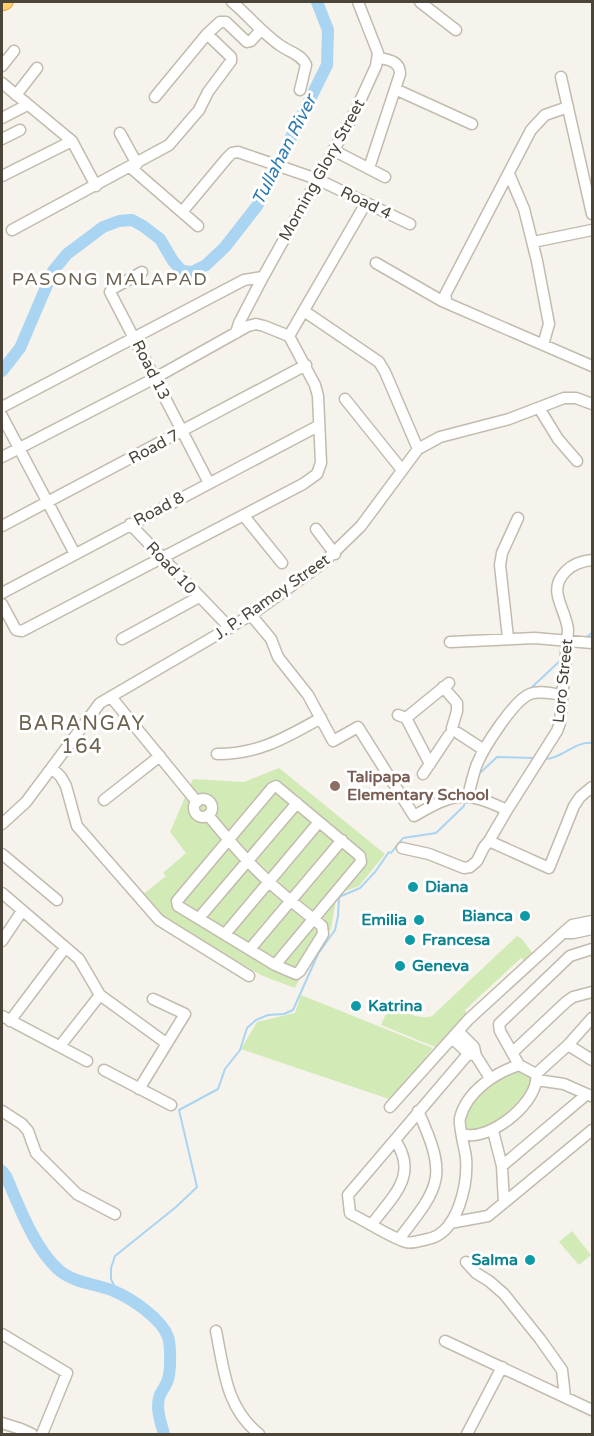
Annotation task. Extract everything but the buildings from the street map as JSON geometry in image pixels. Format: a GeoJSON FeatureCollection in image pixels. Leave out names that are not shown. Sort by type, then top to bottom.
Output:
{"type":"FeatureCollection","features":[{"type":"Feature","properties":{"kind":"street"},"geometry":{"type":"LineString","coordinates":[[2,10],[5,2]]}},
{"type":"Feature","properties":{"kind":"street"},"geometry":{"type":"LineString","coordinates":[[232,2],[261,30],[305,62],[300,90]]}},
{"type":"Feature","properties":{"kind":"street"},"geometry":{"type":"LineString","coordinates":[[358,2],[379,58],[399,66],[400,74],[369,168]]}},
{"type":"Feature","properties":{"kind":"street"},"geometry":{"type":"LineString","coordinates":[[420,2],[456,30]]}},
{"type":"Feature","properties":{"kind":"street"},"geometry":{"type":"LineString","coordinates":[[155,97],[207,34],[222,20],[247,42],[251,41],[261,30]]}},
{"type":"Feature","properties":{"kind":"street"},"geometry":{"type":"LineString","coordinates":[[12,230],[169,145],[199,110],[208,92],[229,64],[231,57],[207,34]]}},
{"type":"Feature","properties":{"kind":"street"},"geometry":{"type":"LineString","coordinates":[[2,66],[14,51]]}},
{"type":"Feature","properties":{"kind":"street","name":"Morning Glory Street"},"geometry":{"type":"LineString","coordinates":[[236,333],[263,277],[362,100],[379,58]]}},
{"type":"Feature","properties":{"kind":"street"},"geometry":{"type":"LineString","coordinates":[[16,95],[37,68]]}},
{"type":"Feature","properties":{"kind":"street"},"geometry":{"type":"LineString","coordinates":[[561,77],[592,214]]}},
{"type":"Feature","properties":{"kind":"street"},"geometry":{"type":"LineString","coordinates":[[2,83],[72,141],[96,186]]}},
{"type":"Feature","properties":{"kind":"street"},"geometry":{"type":"LineString","coordinates":[[395,89],[472,124]]}},
{"type":"Feature","properties":{"kind":"street"},"geometry":{"type":"LineString","coordinates":[[2,118],[27,105]]}},
{"type":"Feature","properties":{"kind":"street"},"geometry":{"type":"LineString","coordinates":[[447,303],[445,295],[536,122],[544,115],[567,107]]}},
{"type":"Feature","properties":{"kind":"street"},"geometry":{"type":"LineString","coordinates":[[2,138],[20,130]]}},
{"type":"Feature","properties":{"kind":"street"},"geometry":{"type":"LineString","coordinates":[[120,133],[133,166],[198,226]]}},
{"type":"Feature","properties":{"kind":"street"},"geometry":{"type":"LineString","coordinates":[[2,176],[72,141]]}},
{"type":"Feature","properties":{"kind":"street"},"geometry":{"type":"LineString","coordinates":[[333,150],[385,177]]}},
{"type":"Feature","properties":{"kind":"street","name":"Road 4"},"geometry":{"type":"LineString","coordinates":[[182,212],[232,153],[238,152],[317,179],[410,224]]}},
{"type":"Feature","properties":{"kind":"street"},"geometry":{"type":"LineString","coordinates":[[509,174],[524,209],[533,242],[549,324],[543,345]]}},
{"type":"Feature","properties":{"kind":"street"},"geometry":{"type":"LineString","coordinates":[[289,336],[366,203]]}},
{"type":"Feature","properties":{"kind":"street"},"geometry":{"type":"LineString","coordinates":[[533,242],[592,230]]}},
{"type":"Feature","properties":{"kind":"street"},"geometry":{"type":"LineString","coordinates":[[376,263],[422,291],[447,303],[592,366]]}},
{"type":"Feature","properties":{"kind":"street","name":"Road 13"},"geometry":{"type":"LineString","coordinates":[[142,272],[110,292],[209,483]]}},
{"type":"Feature","properties":{"kind":"street"},"geometry":{"type":"LineString","coordinates":[[2,407],[244,280],[263,277]]}},
{"type":"Feature","properties":{"kind":"street"},"geometry":{"type":"LineString","coordinates":[[304,310],[379,362],[418,449]]}},
{"type":"Feature","properties":{"kind":"street"},"geometry":{"type":"LineString","coordinates":[[2,457],[256,324],[289,336],[306,365],[318,396],[321,463],[317,474],[303,484],[22,631],[16,630],[2,604]]}},
{"type":"Feature","properties":{"kind":"street","name":"Road 7"},"geometry":{"type":"LineString","coordinates":[[2,526],[306,365]]}},
{"type":"Feature","properties":{"kind":"street","name":"J. P. Ramoy Street"},"geometry":{"type":"LineString","coordinates":[[2,820],[26,802],[53,769],[98,705],[251,615],[334,554],[361,526],[418,449],[450,433],[508,418],[570,397],[592,404]]}},
{"type":"Feature","properties":{"kind":"street"},"geometry":{"type":"LineString","coordinates":[[345,399],[402,470]]}},
{"type":"Feature","properties":{"kind":"street"},"geometry":{"type":"LineString","coordinates":[[539,408],[558,439],[577,461]]}},
{"type":"Feature","properties":{"kind":"street"},"geometry":{"type":"LineString","coordinates":[[2,416],[75,554]]}},
{"type":"Feature","properties":{"kind":"street","name":"Road 8"},"geometry":{"type":"LineString","coordinates":[[2,593],[318,426]]}},
{"type":"Feature","properties":{"kind":"street"},"geometry":{"type":"LineString","coordinates":[[244,516],[282,563]]}},
{"type":"Feature","properties":{"kind":"street"},"geometry":{"type":"LineString","coordinates":[[508,638],[500,565],[502,553],[518,518]]}},
{"type":"Feature","properties":{"kind":"street","name":"Road 10"},"geometry":{"type":"LineString","coordinates":[[130,524],[199,597],[216,620],[228,629]]}},
{"type":"Feature","properties":{"kind":"street"},"geometry":{"type":"LineString","coordinates":[[316,529],[334,554]]}},
{"type":"Feature","properties":{"kind":"street","name":"Loro Street"},"geometry":{"type":"LineString","coordinates":[[402,848],[429,854],[464,868],[474,865],[483,847],[489,841],[557,731],[560,723],[568,641],[568,624],[557,597],[558,583],[570,567],[592,560]]}},
{"type":"Feature","properties":{"kind":"street"},"geometry":{"type":"LineString","coordinates":[[122,639],[199,597]]}},
{"type":"Feature","properties":{"kind":"street"},"geometry":{"type":"LineString","coordinates":[[251,615],[271,639],[278,657],[308,695],[333,741],[358,727],[414,816],[445,800],[468,796],[507,810]]}},
{"type":"Feature","properties":{"kind":"street"},"geometry":{"type":"LineString","coordinates":[[450,642],[508,638],[592,643]]}},
{"type":"Feature","properties":{"kind":"street"},"geometry":{"type":"LineString","coordinates":[[423,774],[454,733],[457,703],[446,685],[402,716],[430,764]]}},
{"type":"Feature","properties":{"kind":"street"},"geometry":{"type":"LineString","coordinates":[[468,796],[475,770],[484,751],[507,717],[525,697],[537,692],[563,695]]}},
{"type":"Feature","properties":{"kind":"street"},"geometry":{"type":"LineString","coordinates":[[111,697],[197,802],[203,800],[210,804],[211,810],[208,815],[228,839],[248,861],[268,882],[314,919],[324,930],[296,974],[275,965],[178,906],[177,901],[228,839],[276,786],[360,856],[361,862],[314,919],[275,965]]}},
{"type":"Feature","properties":{"kind":"street"},"geometry":{"type":"LineString","coordinates":[[217,754],[255,751],[282,740],[321,718]]}},
{"type":"Feature","properties":{"kind":"street"},"geometry":{"type":"LineString","coordinates":[[454,733],[484,751]]}},
{"type":"Feature","properties":{"kind":"street"},"geometry":{"type":"LineString","coordinates":[[104,800],[160,756]]}},
{"type":"Feature","properties":{"kind":"street"},"geometry":{"type":"LineString","coordinates":[[53,769],[66,786],[77,826],[159,920],[249,976]]}},
{"type":"Feature","properties":{"kind":"street"},"geometry":{"type":"LineString","coordinates":[[489,841],[549,868],[575,803],[592,787]]}},
{"type":"Feature","properties":{"kind":"street"},"geometry":{"type":"LineString","coordinates":[[199,918],[297,803]]}},
{"type":"Feature","properties":{"kind":"street"},"geometry":{"type":"LineString","coordinates":[[225,934],[319,822]]}},
{"type":"Feature","properties":{"kind":"street"},"geometry":{"type":"LineString","coordinates":[[250,949],[342,840]]}},
{"type":"Feature","properties":{"kind":"street"},"geometry":{"type":"LineString","coordinates":[[2,854],[57,900]]}},
{"type":"Feature","properties":{"kind":"street"},"geometry":{"type":"LineString","coordinates":[[2,893],[84,965],[100,995],[166,1043]]}},
{"type":"Feature","properties":{"kind":"street"},"geometry":{"type":"LineString","coordinates":[[2,941],[22,911]]}},
{"type":"Feature","properties":{"kind":"street"},"geometry":{"type":"LineString","coordinates":[[390,1107],[455,1034],[563,933],[572,925],[592,921]]}},
{"type":"Feature","properties":{"kind":"street"},"geometry":{"type":"LineString","coordinates":[[563,933],[592,929]]}},
{"type":"Feature","properties":{"kind":"street"},"geometry":{"type":"LineString","coordinates":[[65,948],[6,1018],[87,1061]]}},
{"type":"Feature","properties":{"kind":"street"},"geometry":{"type":"LineString","coordinates":[[502,1166],[590,1095],[564,1084],[537,1077],[519,1065],[500,1031],[499,1024],[570,956],[592,953]]}},
{"type":"Feature","properties":{"kind":"street"},"geometry":{"type":"LineString","coordinates":[[513,1052],[566,1002],[573,997],[592,992]]}},
{"type":"Feature","properties":{"kind":"street"},"geometry":{"type":"LineString","coordinates":[[60,1046],[100,995]]}},
{"type":"Feature","properties":{"kind":"street"},"geometry":{"type":"LineString","coordinates":[[139,1089],[185,1014],[153,999]]}},
{"type":"Feature","properties":{"kind":"street"},"geometry":{"type":"LineString","coordinates":[[462,1134],[476,1136],[493,1131],[519,1110],[537,1077],[592,1022]]}},
{"type":"Feature","properties":{"kind":"street"},"geometry":{"type":"LineString","coordinates":[[455,1034],[473,1052],[490,1078]]}},
{"type":"Feature","properties":{"kind":"street"},"geometry":{"type":"LineString","coordinates":[[568,1045],[592,1060]]}},
{"type":"Feature","properties":{"kind":"street"},"geometry":{"type":"LineString","coordinates":[[473,1052],[418,1112],[348,1195],[350,1213],[408,1243],[437,1238],[450,1223],[463,1195],[466,1178],[459,1122],[464,1108],[490,1078],[503,1070],[519,1065]]}},
{"type":"Feature","properties":{"kind":"street"},"geometry":{"type":"LineString","coordinates":[[104,1070],[171,1105]]}},
{"type":"Feature","properties":{"kind":"street"},"geometry":{"type":"LineString","coordinates":[[2,1111],[22,1124],[28,1131],[36,1153],[76,1194],[115,1214]]}},
{"type":"Feature","properties":{"kind":"street"},"geometry":{"type":"LineString","coordinates":[[399,1239],[427,1203],[434,1186],[437,1168],[436,1155],[418,1112]]}},
{"type":"Feature","properties":{"kind":"street"},"geometry":{"type":"LineString","coordinates":[[450,1223],[488,1216],[592,1130]]}},
{"type":"Feature","properties":{"kind":"street"},"geometry":{"type":"LineString","coordinates":[[493,1131],[502,1166],[504,1203]]}},
{"type":"Feature","properties":{"kind":"street"},"geometry":{"type":"LineString","coordinates":[[372,1224],[401,1185],[405,1176],[404,1156],[394,1140]]}},
{"type":"Feature","properties":{"kind":"street"},"geometry":{"type":"LineString","coordinates":[[466,1262],[476,1273],[501,1291],[540,1339],[562,1370],[565,1397]]}},
{"type":"Feature","properties":{"kind":"street"},"geometry":{"type":"LineString","coordinates":[[216,1331],[228,1391],[242,1418],[259,1434]]}},
{"type":"Feature","properties":{"kind":"street"},"geometry":{"type":"LineString","coordinates":[[2,1334],[67,1373],[42,1434]]}},
{"type":"Feature","properties":{"kind":"street"},"geometry":{"type":"LineString","coordinates":[[445,1341],[592,1410]]}},
{"type":"Feature","properties":{"kind":"street"},"geometry":{"type":"LineString","coordinates":[[467,1434],[502,1367]]}},
{"type":"Feature","properties":{"kind":"street"},"geometry":{"type":"LineString","coordinates":[[2,1423],[21,1428],[32,1434]]}},
{"type":"Feature","properties":{"kind":"green space"},"geometry":{"type":"Polygon","coordinates":[[[279,768],[385,854],[359,886],[337,894],[331,929],[311,955],[295,988],[263,976],[164,920],[141,896],[166,876],[163,873],[186,853],[170,832],[193,779],[244,782],[279,768]]]}},
{"type":"Feature","properties":{"kind":"green space"},"geometry":{"type":"Polygon","coordinates":[[[517,936],[533,954],[525,961],[521,958],[465,1010],[467,1014],[435,1047],[381,1025],[390,1005],[416,1016],[432,1016],[517,936]]]}},
{"type":"Feature","properties":{"kind":"green space"},"geometry":{"type":"Polygon","coordinates":[[[301,995],[433,1048],[392,1100],[241,1049],[257,1022],[295,1013],[301,995]]]}},
{"type":"Feature","properties":{"kind":"green space"},"geometry":{"type":"Polygon","coordinates":[[[516,1070],[530,1075],[530,1086],[515,1109],[483,1131],[465,1130],[465,1118],[473,1100],[488,1086],[516,1070]]]}},
{"type":"Feature","properties":{"kind":"green space"},"geometry":{"type":"Polygon","coordinates":[[[572,1231],[591,1255],[579,1265],[559,1242],[572,1231]]]}},
{"type":"Feature","properties":{"kind":"waterway","name":"Tullahan River"},"geometry":{"type":"LineString","coordinates":[[2,371],[20,348],[53,271],[67,254],[103,227],[119,221],[132,220],[143,226],[160,239],[182,271],[192,272],[206,265],[225,247],[257,206],[327,65],[328,30],[317,2]]}},
{"type":"Feature","properties":{"kind":"waterway"},"geometry":{"type":"LineString","coordinates":[[585,638],[592,633]]}},
{"type":"Feature","properties":{"kind":"waterway"},"geometry":{"type":"LineString","coordinates":[[530,689],[563,658]]}},
{"type":"Feature","properties":{"kind":"waterway"},"geometry":{"type":"LineString","coordinates":[[543,759],[550,759],[579,745],[592,743]]}},
{"type":"Feature","properties":{"kind":"waterway"},"geometry":{"type":"LineString","coordinates":[[478,775],[497,757],[534,758]]}},
{"type":"Feature","properties":{"kind":"waterway"},"geometry":{"type":"LineString","coordinates":[[391,853],[403,838],[436,833],[464,806],[465,801]]}},
{"type":"Feature","properties":{"kind":"waterway"},"geometry":{"type":"LineString","coordinates":[[117,1292],[111,1279],[111,1268],[115,1256],[197,1187],[179,1110],[218,1089],[225,1069],[240,1050],[247,1028],[256,1020],[293,1010],[318,954],[335,930],[339,897],[360,888],[389,852]]}},
{"type":"Feature","properties":{"kind":"waterway","name":"Tullahan River"},"geometry":{"type":"LineString","coordinates":[[2,1171],[35,1240],[60,1271],[73,1279],[123,1295],[146,1310],[165,1330],[169,1341],[170,1367],[167,1382],[158,1403],[164,1434]]}},
{"type":"Feature","properties":{"kind":"place","name":"Talipapa Elementary School"},"geometry":{"type":"Point","coordinates":[335,786]}},
{"type":"Feature","properties":{"kind":"place","name":"Diana"},"geometry":{"type":"Point","coordinates":[413,887]}},
{"type":"Feature","properties":{"kind":"place","name":"Bianca"},"geometry":{"type":"Point","coordinates":[525,916]}},
{"type":"Feature","properties":{"kind":"place","name":"Emilia"},"geometry":{"type":"Point","coordinates":[419,920]}},
{"type":"Feature","properties":{"kind":"place","name":"Francesa"},"geometry":{"type":"Point","coordinates":[410,940]}},
{"type":"Feature","properties":{"kind":"place","name":"Geneva"},"geometry":{"type":"Point","coordinates":[400,966]}},
{"type":"Feature","properties":{"kind":"place","name":"Katrina"},"geometry":{"type":"Point","coordinates":[356,1006]}},
{"type":"Feature","properties":{"kind":"place","name":"Salma"},"geometry":{"type":"Point","coordinates":[530,1260]}},
{"type":"Feature","properties":{"kind":"district","name":"PASONG MALAPAD"},"geometry":{"type":"Point","coordinates":[110,279]}},
{"type":"Feature","properties":{"kind":"district","name":"BARANGAY 164"},"geometry":{"type":"Point","coordinates":[82,736]}}]}
